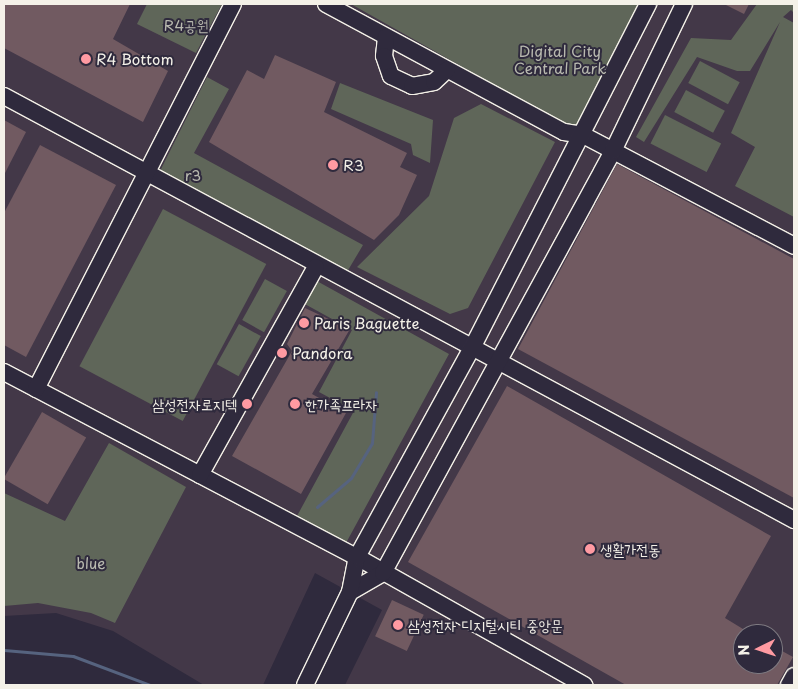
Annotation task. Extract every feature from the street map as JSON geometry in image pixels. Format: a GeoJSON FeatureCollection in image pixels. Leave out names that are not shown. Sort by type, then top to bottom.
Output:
{"type":"FeatureCollection","features":[{"type":"Feature","properties":{"kind":"lane"},"geometry":{"type":"LineString","coordinates":[[36,389],[233,4]]}},
{"type":"Feature","properties":{"kind":"lane"},"geometry":{"type":"LineString","coordinates":[[326,4],[564,132],[583,135],[794,246]]}},
{"type":"Feature","properties":{"kind":"lane"},"geometry":{"type":"LineString","coordinates":[[305,685],[350,592],[357,558],[471,350],[583,135],[648,4]]}},
{"type":"Feature","properties":{"kind":"lane"},"geometry":{"type":"LineString","coordinates":[[350,592],[383,574],[500,364],[613,151],[684,4]]}},
{"type":"Feature","properties":{"kind":"lane"},"geometry":{"type":"LineString","coordinates":[[386,37],[384,56],[391,76],[412,86],[434,82],[447,70]]}},
{"type":"Feature","properties":{"kind":"lane"},"geometry":{"type":"LineString","coordinates":[[4,96],[316,267],[794,520]]}},
{"type":"Feature","properties":{"kind":"lane"},"geometry":{"type":"LineString","coordinates":[[200,475],[316,267]]}},
{"type":"Feature","properties":{"kind":"lane"},"geometry":{"type":"LineString","coordinates":[[4,372],[357,558],[584,685]]}},
{"type":"Feature","properties":{"kind":"lane"},"geometry":{"type":"LineString","coordinates":[[789,685],[794,676]]}},
{"type":"Feature","properties":{"kind":"shaded area"},"geometry":{"type":"Polygon","coordinates":[[[4,4],[794,4],[794,685],[345,685],[382,610],[315,573],[263,685],[204,685],[113,631],[56,613],[4,616],[4,4]]]}},
{"type":"Feature","properties":{"kind":"green space","name":"R4공원"},"geometry":{"type":"Polygon","coordinates":[[[147,4],[222,4],[196,53],[137,24],[147,4]]]}},
{"type":"Feature","properties":{"kind":"green space","name":"Digital City Central Park"},"geometry":{"type":"Polygon","coordinates":[[[351,4],[648,4],[583,135],[351,4]]]}},
{"type":"Feature","properties":{"kind":"green space"},"geometry":{"type":"Polygon","coordinates":[[[757,4],[794,4],[794,13],[791,10],[783,17],[794,23],[794,217],[735,186],[755,147],[731,133],[780,22],[750,71],[737,71],[697,57],[644,142],[636,137],[691,38],[731,40],[757,4]]]}},
{"type":"Feature","properties":{"kind":"green space"},"geometry":{"type":"Polygon","coordinates":[[[700,61],[740,82],[728,104],[688,83],[700,61]]]}},
{"type":"Feature","properties":{"kind":"green space","name":"r3"},"geometry":{"type":"Polygon","coordinates":[[[207,77],[229,89],[194,153],[363,245],[344,277],[157,177],[207,77]]]}},
{"type":"Feature","properties":{"kind":"green space","name":"r3"},"geometry":{"type":"Polygon","coordinates":[[[340,83],[433,120],[430,163],[413,155],[411,144],[331,109],[340,83]]]}},
{"type":"Feature","properties":{"kind":"green space"},"geometry":{"type":"Polygon","coordinates":[[[686,90],[725,111],[713,133],[674,112],[686,90]]]}},
{"type":"Feature","properties":{"kind":"green space"},"geometry":{"type":"Polygon","coordinates":[[[481,104],[555,142],[468,308],[450,314],[357,267],[429,196],[454,118],[481,104]]]}},
{"type":"Feature","properties":{"kind":"green space"},"geometry":{"type":"Polygon","coordinates":[[[665,115],[721,144],[707,172],[650,144],[665,115]]]}},
{"type":"Feature","properties":{"kind":"green space"},"geometry":{"type":"Polygon","coordinates":[[[163,209],[266,264],[183,421],[79,366],[163,209]]]}},
{"type":"Feature","properties":{"kind":"green space"},"geometry":{"type":"Polygon","coordinates":[[[265,279],[287,291],[264,332],[242,320],[265,279]]]}},
{"type":"Feature","properties":{"kind":"green space"},"geometry":{"type":"Polygon","coordinates":[[[315,280],[449,354],[346,543],[297,516],[354,411],[319,392],[352,330],[303,303],[315,280]]]}},
{"type":"Feature","properties":{"kind":"green space"},"geometry":{"type":"Polygon","coordinates":[[[239,324],[261,336],[239,376],[217,364],[239,324]]]}},
{"type":"Feature","properties":{"kind":"green space","name":"blue"},"geometry":{"type":"Polygon","coordinates":[[[109,443],[186,487],[115,623],[91,613],[38,603],[4,606],[4,493],[65,521],[109,443]]]}},
{"type":"Feature","properties":{"kind":"building","name":"R4 Bottom"},"geometry":{"type":"Polygon","coordinates":[[[4,4],[130,4],[113,39],[168,71],[143,122],[4,48],[4,4]]]}},
{"type":"Feature","properties":{"kind":"building"},"geometry":{"type":"Polygon","coordinates":[[[724,4],[749,4],[744,14],[724,4]]]}},
{"type":"Feature","properties":{"kind":"building"},"geometry":{"type":"Polygon","coordinates":[[[275,55],[336,82],[324,112],[407,153],[400,167],[417,175],[399,215],[374,240],[209,142],[247,70],[264,79],[275,55]]]}},
{"type":"Feature","properties":{"kind":"building"},"geometry":{"type":"Polygon","coordinates":[[[4,120],[26,132],[4,175],[4,120]]]}},
{"type":"Feature","properties":{"kind":"building"},"geometry":{"type":"Polygon","coordinates":[[[40,145],[116,185],[26,357],[4,345],[4,213],[40,145]]]}},
{"type":"Feature","properties":{"kind":"building"},"geometry":{"type":"Polygon","coordinates":[[[617,164],[794,259],[794,498],[518,349],[617,164]]]}},
{"type":"Feature","properties":{"kind":"building","name":"한가족프라자"},"geometry":{"type":"Polygon","coordinates":[[[305,308],[350,329],[312,394],[346,413],[301,494],[232,456],[292,351],[287,344],[305,308]]]}},
{"type":"Feature","properties":{"kind":"building","name":"생활가전동"},"geometry":{"type":"Polygon","coordinates":[[[507,386],[771,536],[725,618],[735,624],[733,624],[733,674],[783,674],[783,652],[793,657],[777,685],[626,685],[408,562],[507,386]]]}},
{"type":"Feature","properties":{"kind":"building"},"geometry":{"type":"Polygon","coordinates":[[[42,412],[86,438],[48,504],[4,479],[42,412]]]}},
{"type":"Feature","properties":{"kind":"building","name":"삼성전자 디지털시티 중앙문"},"geometry":{"type":"Polygon","coordinates":[[[392,600],[424,615],[407,651],[375,636],[392,600]]]}},
{"type":"Feature","properties":{"kind":"waterway"},"geometry":{"type":"LineString","coordinates":[[317,507],[351,478],[372,443],[376,392]]}},
{"type":"Feature","properties":{"kind":"waterway"},"geometry":{"type":"LineString","coordinates":[[4,650],[73,656],[150,685]]}},
{"type":"Feature","properties":{"kind":"place","name":"R4 Bottom"},"geometry":{"type":"Point","coordinates":[86,59]}},
{"type":"Feature","properties":{"kind":"place","name":"R3"},"geometry":{"type":"Point","coordinates":[333,165]}},
{"type":"Feature","properties":{"kind":"place","name":"Paris Baguette"},"geometry":{"type":"Point","coordinates":[304,323]}},
{"type":"Feature","properties":{"kind":"place","name":"Pandora"},"geometry":{"type":"Point","coordinates":[282,353]}},
{"type":"Feature","properties":{"kind":"place","name":"삼성전자로지텍"},"geometry":{"type":"Point","coordinates":[247,404]}},
{"type":"Feature","properties":{"kind":"place","name":"한가족프라자"},"geometry":{"type":"Point","coordinates":[295,404]}},
{"type":"Feature","properties":{"kind":"place","name":"생활가전동"},"geometry":{"type":"Point","coordinates":[590,549]}},
{"type":"Feature","properties":{"kind":"place","name":"삼성전자 디지털시티 중앙문"},"geometry":{"type":"Point","coordinates":[398,625]}}]}
